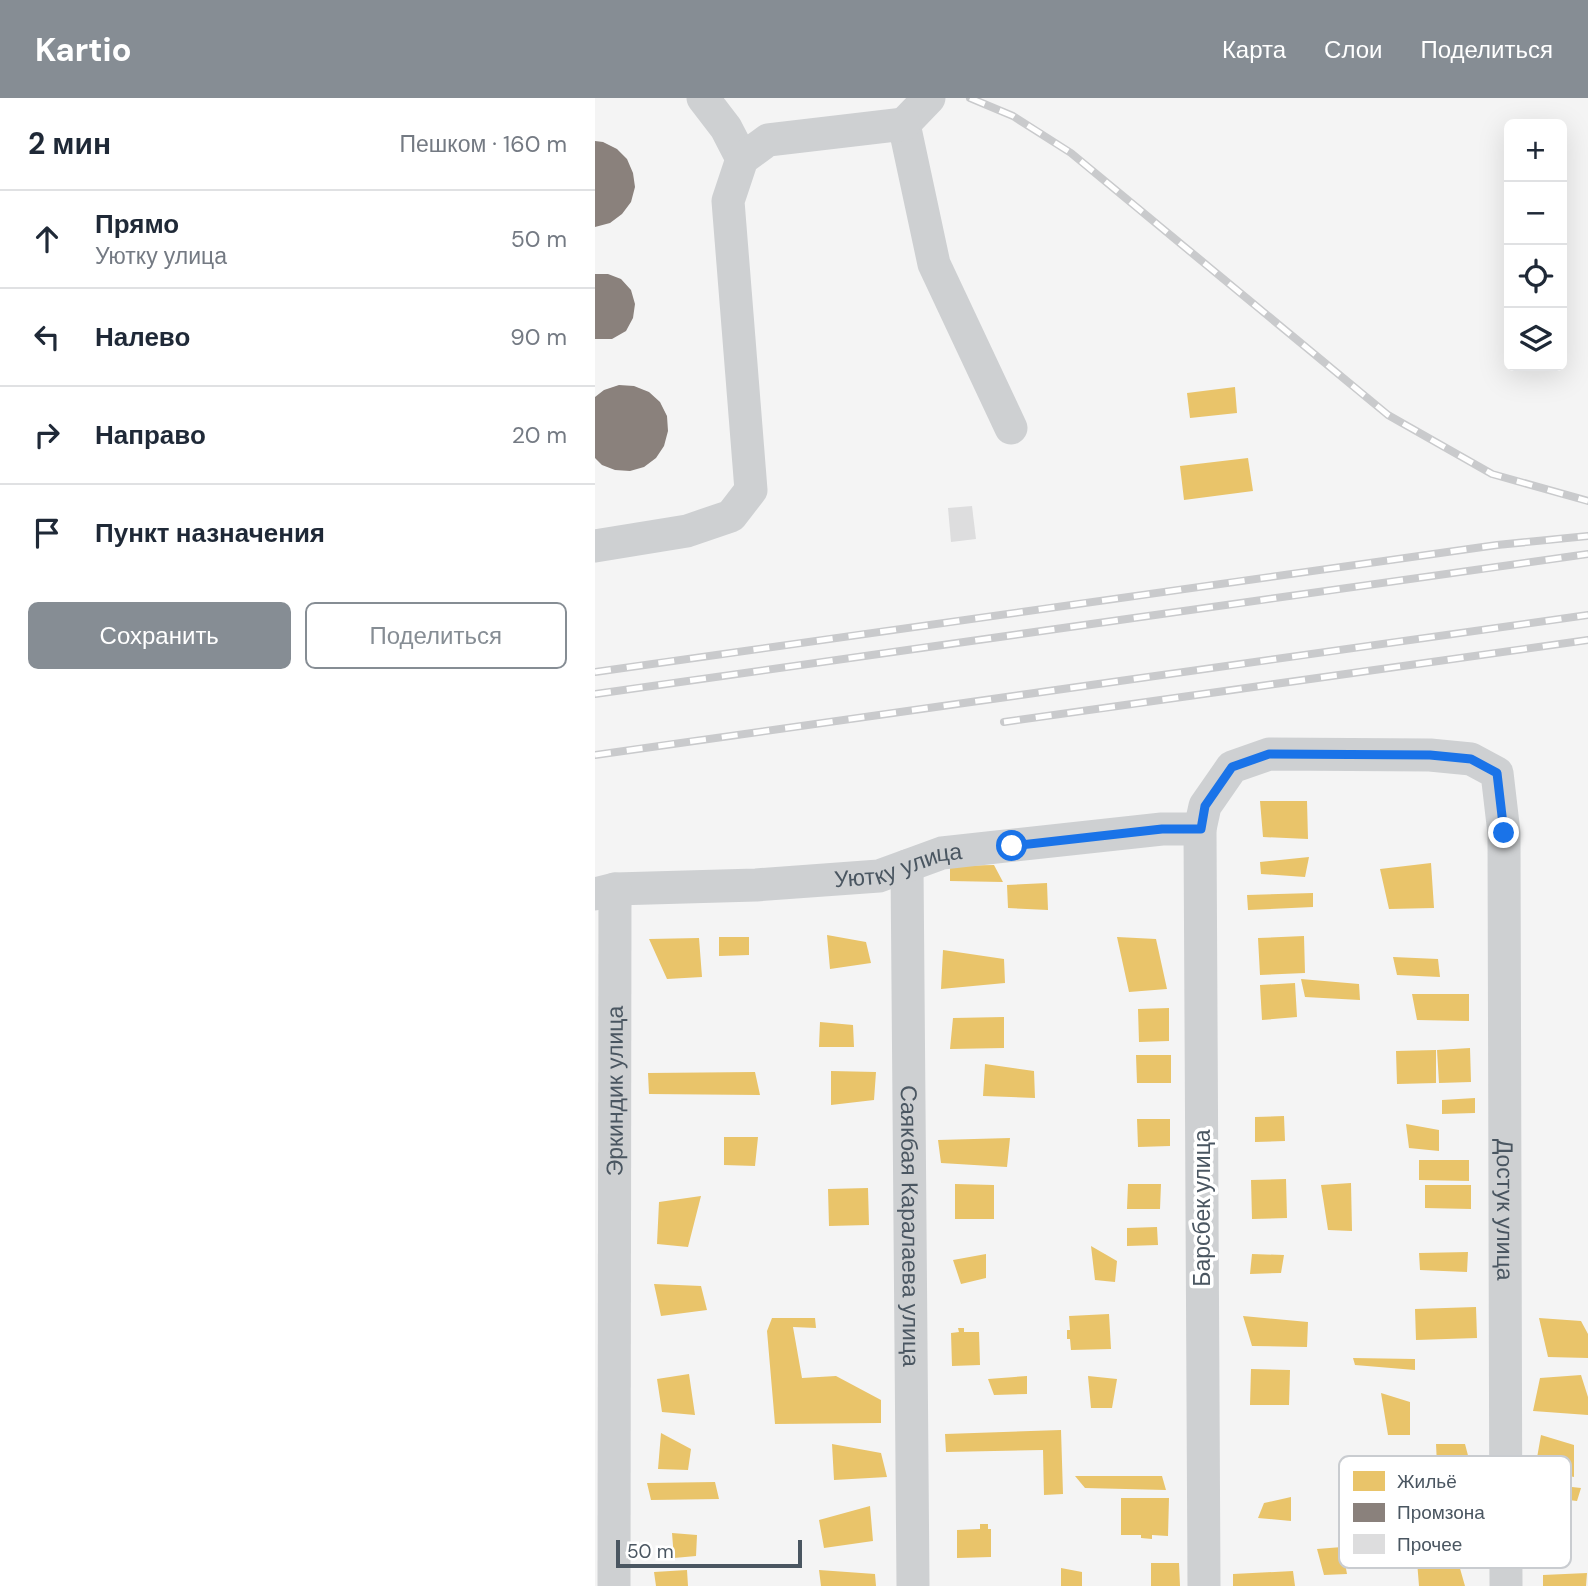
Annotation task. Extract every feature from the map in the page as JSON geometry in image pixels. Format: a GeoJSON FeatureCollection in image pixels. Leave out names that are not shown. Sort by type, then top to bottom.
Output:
{"type":"FeatureCollection","features":[{"type":"Feature","properties":{"kind":"street"},"geometry":{"type":"LineString","coordinates":[[703,98],[726,128],[742,159]]}},
{"type":"Feature","properties":{"kind":"street"},"geometry":{"type":"LineString","coordinates":[[595,546],[687,531],[731,516],[751,490],[727,201],[742,159],[768,140],[904,124],[929,98]]}},
{"type":"Feature","properties":{"kind":"street"},"geometry":{"type":"LineString","coordinates":[[904,124],[934,264],[1010,428]]}},
{"type":"Feature","properties":{"kind":"street","name":"Барсбек улица"},"geometry":{"type":"LineString","coordinates":[[1203,1586],[1201,829],[1205,806],[1232,767],[1269,754],[1430,755],[1471,759],[1497,773],[1504,833]]}},
{"type":"Feature","properties":{"kind":"street","name":"Уютку улица"},"geometry":{"type":"LineString","coordinates":[[605,892],[879,876],[942,853],[1162,829],[1201,829]]}},
{"type":"Feature","properties":{"kind":"street","name":"Достук улица"},"geometry":{"type":"LineString","coordinates":[[1504,833],[1506,1456]]}},
{"type":"Feature","properties":{"kind":"street","name":"Саякбая Каралаева улица"},"geometry":{"type":"LineString","coordinates":[[907,866],[913,1586]]}},
{"type":"Feature","properties":{"kind":"street","name":"Эркиндик улица"},"geometry":{"type":"LineString","coordinates":[[605,892],[614,1586]]}},
{"type":"Feature","properties":{"kind":"street","name":"Достук улица"},"geometry":{"type":"LineString","coordinates":[[1506,1568],[1506,1586]]}},
{"type":"Feature","properties":{"kind":"building: Жильё"},"geometry":{"type":"Polygon","coordinates":[[[1235,387],[1237,413],[1190,418],[1187,393],[1235,387]]]}},
{"type":"Feature","properties":{"kind":"building: Жильё"},"geometry":{"type":"Polygon","coordinates":[[[1248,458],[1253,491],[1184,500],[1180,466],[1248,458]]]}},
{"type":"Feature","properties":{"kind":"building: Жильё"},"geometry":{"type":"Polygon","coordinates":[[[1260,801],[1307,801],[1308,839],[1263,837],[1260,801]]]}},
{"type":"Feature","properties":{"kind":"building: Жильё"},"geometry":{"type":"Polygon","coordinates":[[[1309,857],[1305,877],[1261,874],[1260,862],[1309,857]]]}},
{"type":"Feature","properties":{"kind":"building: Жильё"},"geometry":{"type":"Polygon","coordinates":[[[1431,863],[1434,908],[1389,909],[1380,869],[1431,863]]]}},
{"type":"Feature","properties":{"kind":"building: Жильё"},"geometry":{"type":"Polygon","coordinates":[[[994,865],[1003,882],[950,881],[950,866],[994,865]]]}},
{"type":"Feature","properties":{"kind":"building: Жильё"},"geometry":{"type":"Polygon","coordinates":[[[1047,883],[1048,910],[1008,908],[1007,885],[1047,883]]]}},
{"type":"Feature","properties":{"kind":"building: Жильё"},"geometry":{"type":"Polygon","coordinates":[[[1313,893],[1313,907],[1248,910],[1247,895],[1313,893]]]}},
{"type":"Feature","properties":{"kind":"building: Жильё"},"geometry":{"type":"Polygon","coordinates":[[[827,935],[866,942],[871,963],[830,969],[827,935]]]}},
{"type":"Feature","properties":{"kind":"building: Жильё"},"geometry":{"type":"Polygon","coordinates":[[[1304,936],[1305,973],[1260,975],[1258,938],[1304,936]]]}},
{"type":"Feature","properties":{"kind":"building: Жильё"},"geometry":{"type":"Polygon","coordinates":[[[719,937],[749,937],[749,955],[719,956],[719,937]]]}},
{"type":"Feature","properties":{"kind":"building: Жильё"},"geometry":{"type":"Polygon","coordinates":[[[1117,937],[1156,939],[1167,989],[1129,992],[1117,937]]]}},
{"type":"Feature","properties":{"kind":"building: Жильё"},"geometry":{"type":"Polygon","coordinates":[[[699,938],[702,977],[667,979],[649,939],[699,938]]]}},
{"type":"Feature","properties":{"kind":"building: Жильё"},"geometry":{"type":"Polygon","coordinates":[[[943,950],[1004,959],[1005,983],[941,989],[943,950]]]}},
{"type":"Feature","properties":{"kind":"building: Жильё"},"geometry":{"type":"Polygon","coordinates":[[[1393,957],[1438,959],[1440,977],[1397,975],[1393,957]]]}},
{"type":"Feature","properties":{"kind":"building: Жильё"},"geometry":{"type":"Polygon","coordinates":[[[1301,979],[1359,984],[1360,1000],[1305,997],[1301,979]]]}},
{"type":"Feature","properties":{"kind":"building: Жильё"},"geometry":{"type":"Polygon","coordinates":[[[1295,983],[1297,1017],[1262,1020],[1260,985],[1295,983]]]}},
{"type":"Feature","properties":{"kind":"building: Жильё"},"geometry":{"type":"Polygon","coordinates":[[[1412,994],[1469,994],[1469,1021],[1417,1020],[1412,994]]]}},
{"type":"Feature","properties":{"kind":"building: Жильё"},"geometry":{"type":"Polygon","coordinates":[[[1169,1008],[1169,1041],[1139,1042],[1138,1009],[1169,1008]]]}},
{"type":"Feature","properties":{"kind":"building: Жильё"},"geometry":{"type":"Polygon","coordinates":[[[1004,1017],[1004,1048],[950,1049],[953,1018],[1004,1017]]]}},
{"type":"Feature","properties":{"kind":"building: Жильё"},"geometry":{"type":"Polygon","coordinates":[[[820,1022],[853,1025],[854,1047],[819,1047],[820,1022]]]}},
{"type":"Feature","properties":{"kind":"building: Жильё"},"geometry":{"type":"Polygon","coordinates":[[[1470,1048],[1471,1082],[1439,1083],[1437,1050],[1470,1048]]]}},
{"type":"Feature","properties":{"kind":"building: Жильё"},"geometry":{"type":"Polygon","coordinates":[[[1436,1050],[1436,1083],[1397,1084],[1396,1051],[1436,1050]]]}},
{"type":"Feature","properties":{"kind":"building: Жильё"},"geometry":{"type":"Polygon","coordinates":[[[1136,1055],[1171,1055],[1171,1083],[1137,1083],[1136,1055]]]}},
{"type":"Feature","properties":{"kind":"building: Жильё"},"geometry":{"type":"Polygon","coordinates":[[[985,1064],[1034,1071],[1035,1098],[983,1096],[985,1064]]]}},
{"type":"Feature","properties":{"kind":"building: Жильё"},"geometry":{"type":"Polygon","coordinates":[[[831,1071],[876,1072],[874,1100],[831,1105],[831,1071]]]}},
{"type":"Feature","properties":{"kind":"building: Жильё"},"geometry":{"type":"Polygon","coordinates":[[[755,1072],[760,1095],[649,1094],[648,1073],[755,1072]]]}},
{"type":"Feature","properties":{"kind":"building: Жильё"},"geometry":{"type":"Polygon","coordinates":[[[1475,1098],[1475,1113],[1442,1114],[1442,1100],[1475,1098]]]}},
{"type":"Feature","properties":{"kind":"building: Жильё"},"geometry":{"type":"Polygon","coordinates":[[[1284,1116],[1285,1141],[1255,1142],[1255,1117],[1284,1116]]]}},
{"type":"Feature","properties":{"kind":"building: Жильё"},"geometry":{"type":"Polygon","coordinates":[[[1137,1119],[1170,1119],[1170,1146],[1138,1147],[1137,1119]]]}},
{"type":"Feature","properties":{"kind":"building: Жильё"},"geometry":{"type":"Polygon","coordinates":[[[1406,1124],[1439,1130],[1439,1151],[1409,1148],[1406,1124]]]}},
{"type":"Feature","properties":{"kind":"building: Жильё"},"geometry":{"type":"Polygon","coordinates":[[[724,1137],[758,1137],[755,1166],[724,1165],[724,1137]]]}},
{"type":"Feature","properties":{"kind":"building: Жильё"},"geometry":{"type":"Polygon","coordinates":[[[1010,1138],[1007,1167],[941,1163],[938,1140],[1010,1138]]]}},
{"type":"Feature","properties":{"kind":"building: Жильё"},"geometry":{"type":"Polygon","coordinates":[[[1419,1160],[1469,1160],[1469,1181],[1419,1180],[1419,1160]]]}},
{"type":"Feature","properties":{"kind":"building: Жильё"},"geometry":{"type":"Polygon","coordinates":[[[1286,1179],[1287,1218],[1252,1219],[1251,1180],[1286,1179]]]}},
{"type":"Feature","properties":{"kind":"building: Жильё"},"geometry":{"type":"Polygon","coordinates":[[[1351,1183],[1352,1231],[1328,1230],[1321,1185],[1351,1183]]]}},
{"type":"Feature","properties":{"kind":"building: Жильё"},"geometry":{"type":"Polygon","coordinates":[[[955,1184],[994,1185],[994,1219],[955,1219],[955,1184]]]}},
{"type":"Feature","properties":{"kind":"building: Жильё"},"geometry":{"type":"Polygon","coordinates":[[[1128,1184],[1161,1184],[1160,1209],[1127,1209],[1128,1184]]]}},
{"type":"Feature","properties":{"kind":"building: Жильё"},"geometry":{"type":"Polygon","coordinates":[[[1425,1185],[1471,1185],[1471,1209],[1425,1208],[1425,1185]]]}},
{"type":"Feature","properties":{"kind":"building: Жильё"},"geometry":{"type":"Polygon","coordinates":[[[868,1188],[869,1225],[829,1226],[828,1189],[868,1188]]]}},
{"type":"Feature","properties":{"kind":"building: Жильё"},"geometry":{"type":"Polygon","coordinates":[[[701,1196],[688,1247],[657,1244],[659,1202],[701,1196]]]}},
{"type":"Feature","properties":{"kind":"building: Жильё"},"geometry":{"type":"Polygon","coordinates":[[[1157,1227],[1158,1245],[1127,1246],[1127,1228],[1157,1227]]]}},
{"type":"Feature","properties":{"kind":"building: Жильё"},"geometry":{"type":"Polygon","coordinates":[[[1091,1246],[1117,1261],[1115,1282],[1095,1280],[1091,1246]]]}},
{"type":"Feature","properties":{"kind":"building: Жильё"},"geometry":{"type":"Polygon","coordinates":[[[1468,1252],[1467,1272],[1420,1270],[1419,1253],[1468,1252]]]}},
{"type":"Feature","properties":{"kind":"building: Жильё"},"geometry":{"type":"Polygon","coordinates":[[[986,1254],[986,1278],[961,1284],[953,1260],[986,1254]]]}},
{"type":"Feature","properties":{"kind":"building: Жильё"},"geometry":{"type":"Polygon","coordinates":[[[1252,1254],[1284,1255],[1281,1273],[1250,1274],[1252,1254]]]}},
{"type":"Feature","properties":{"kind":"building: Жильё"},"geometry":{"type":"Polygon","coordinates":[[[654,1284],[701,1286],[707,1310],[661,1316],[654,1284]]]}},
{"type":"Feature","properties":{"kind":"building: Жильё"},"geometry":{"type":"Polygon","coordinates":[[[1476,1307],[1477,1338],[1416,1340],[1415,1309],[1476,1307]]]}},
{"type":"Feature","properties":{"kind":"building: Жильё"},"geometry":{"type":"Polygon","coordinates":[[[1109,1314],[1111,1349],[1071,1350],[1070,1339],[1067,1339],[1067,1330],[1070,1330],[1069,1316],[1109,1314]]]}},
{"type":"Feature","properties":{"kind":"building: Жильё"},"geometry":{"type":"Polygon","coordinates":[[[1243,1316],[1308,1322],[1307,1347],[1252,1346],[1243,1316]]]}},
{"type":"Feature","properties":{"kind":"building: Жильё"},"geometry":{"type":"Polygon","coordinates":[[[772,1318],[815,1318],[816,1328],[793,1327],[802,1378],[836,1376],[881,1400],[881,1423],[775,1424],[767,1331],[772,1318]]]}},
{"type":"Feature","properties":{"kind":"building: Жильё"},"geometry":{"type":"Polygon","coordinates":[[[1539,1318],[1581,1321],[1588,1334],[1588,1358],[1548,1357],[1539,1318]]]}},
{"type":"Feature","properties":{"kind":"building: Жильё"},"geometry":{"type":"Polygon","coordinates":[[[958,1328],[964,1328],[964,1332],[979,1332],[980,1365],[952,1366],[951,1333],[959,1332],[958,1328]]]}},
{"type":"Feature","properties":{"kind":"building: Жильё"},"geometry":{"type":"Polygon","coordinates":[[[1353,1358],[1415,1359],[1415,1370],[1355,1365],[1353,1358]]]}},
{"type":"Feature","properties":{"kind":"building: Жильё"},"geometry":{"type":"Polygon","coordinates":[[[1251,1369],[1290,1370],[1289,1405],[1250,1405],[1251,1369]]]}},
{"type":"Feature","properties":{"kind":"building: Жильё"},"geometry":{"type":"Polygon","coordinates":[[[689,1374],[695,1415],[662,1412],[657,1379],[689,1374]]]}},
{"type":"Feature","properties":{"kind":"building: Жильё"},"geometry":{"type":"Polygon","coordinates":[[[1581,1375],[1588,1397],[1588,1415],[1533,1411],[1540,1378],[1581,1375]]]}},
{"type":"Feature","properties":{"kind":"building: Жильё"},"geometry":{"type":"Polygon","coordinates":[[[1027,1376],[1027,1394],[994,1395],[988,1379],[1027,1376]]]}},
{"type":"Feature","properties":{"kind":"building: Жильё"},"geometry":{"type":"Polygon","coordinates":[[[1088,1376],[1117,1379],[1112,1408],[1091,1408],[1088,1376]]]}},
{"type":"Feature","properties":{"kind":"building: Жильё"},"geometry":{"type":"Polygon","coordinates":[[[1381,1393],[1410,1402],[1410,1435],[1388,1435],[1381,1393]]]}},
{"type":"Feature","properties":{"kind":"building: Жильё"},"geometry":{"type":"Polygon","coordinates":[[[1061,1430],[1063,1494],[1044,1495],[1043,1450],[946,1452],[945,1434],[1061,1430]]]}},
{"type":"Feature","properties":{"kind":"building: Жильё"},"geometry":{"type":"Polygon","coordinates":[[[661,1433],[691,1449],[688,1470],[658,1469],[661,1433]]]}},
{"type":"Feature","properties":{"kind":"building: Жильё"},"geometry":{"type":"Polygon","coordinates":[[[1541,1435],[1574,1445],[1574,1477],[1571,1476],[1571,1456],[1537,1456],[1541,1435]]]}},
{"type":"Feature","properties":{"kind":"building: Жильё"},"geometry":{"type":"Polygon","coordinates":[[[832,1444],[881,1453],[887,1477],[834,1480],[832,1444]]]}},
{"type":"Feature","properties":{"kind":"building: Жильё"},"geometry":{"type":"Polygon","coordinates":[[[1436,1444],[1465,1444],[1468,1456],[1437,1456],[1436,1444]]]}},
{"type":"Feature","properties":{"kind":"building: Жильё"},"geometry":{"type":"Polygon","coordinates":[[[1075,1476],[1162,1476],[1166,1490],[1085,1488],[1075,1476]]]}},
{"type":"Feature","properties":{"kind":"building: Жильё"},"geometry":{"type":"Polygon","coordinates":[[[715,1482],[719,1499],[651,1500],[647,1483],[715,1482]]]}},
{"type":"Feature","properties":{"kind":"building: Жильё"},"geometry":{"type":"Polygon","coordinates":[[[1571,1487],[1581,1488],[1577,1501],[1571,1500],[1571,1487]]]}},
{"type":"Feature","properties":{"kind":"building: Жильё"},"geometry":{"type":"Polygon","coordinates":[[[1291,1497],[1291,1521],[1258,1518],[1264,1503],[1291,1497]]]}},
{"type":"Feature","properties":{"kind":"building: Жильё"},"geometry":{"type":"Polygon","coordinates":[[[1121,1498],[1169,1498],[1168,1536],[1152,1535],[1152,1539],[1141,1538],[1141,1535],[1121,1535],[1121,1498]]]}},
{"type":"Feature","properties":{"kind":"building: Жильё"},"geometry":{"type":"Polygon","coordinates":[[[870,1506],[873,1541],[824,1548],[819,1520],[870,1506]]]}},
{"type":"Feature","properties":{"kind":"building: Жильё"},"geometry":{"type":"Polygon","coordinates":[[[980,1524],[988,1524],[988,1529],[991,1529],[991,1557],[957,1558],[957,1530],[980,1529],[980,1524]]]}},
{"type":"Feature","properties":{"kind":"building: Жильё"},"geometry":{"type":"Polygon","coordinates":[[[672,1533],[697,1535],[696,1556],[674,1558],[672,1533]]]}},
{"type":"Feature","properties":{"kind":"building: Жильё"},"geometry":{"type":"Polygon","coordinates":[[[1339,1547],[1339,1568],[1346,1568],[1347,1574],[1324,1575],[1317,1549],[1339,1547]]]}},
{"type":"Feature","properties":{"kind":"building: Жильё"},"geometry":{"type":"Polygon","coordinates":[[[1151,1563],[1179,1563],[1180,1586],[1151,1586],[1151,1563]]]}},
{"type":"Feature","properties":{"kind":"building: Жильё"},"geometry":{"type":"Polygon","coordinates":[[[1061,1568],[1082,1572],[1082,1586],[1061,1586],[1061,1568]]]}},
{"type":"Feature","properties":{"kind":"building: Жильё"},"geometry":{"type":"Polygon","coordinates":[[[1418,1568],[1460,1568],[1465,1586],[1419,1586],[1418,1568]]]}},
{"type":"Feature","properties":{"kind":"building: Жильё"},"geometry":{"type":"Polygon","coordinates":[[[687,1570],[688,1586],[656,1586],[654,1572],[687,1570]]]}},
{"type":"Feature","properties":{"kind":"building: Жильё"},"geometry":{"type":"Polygon","coordinates":[[[819,1570],[875,1574],[876,1586],[821,1586],[819,1570]]]}},
{"type":"Feature","properties":{"kind":"building: Жильё"},"geometry":{"type":"Polygon","coordinates":[[[1293,1571],[1295,1586],[1233,1586],[1233,1574],[1293,1571]]]}},
{"type":"Feature","properties":{"kind":"building: Жильё"},"geometry":{"type":"Polygon","coordinates":[[[1587,1573],[1586,1586],[1543,1586],[1543,1575],[1587,1573]]]}},
{"type":"Feature","properties":{"kind":"building: Промзона"},"geometry":{"type":"Polygon","coordinates":[[[595,141],[617,149],[627,159],[635,187],[631,202],[622,214],[610,223],[595,227],[595,141]]]}},
{"type":"Feature","properties":{"kind":"building: Промзона"},"geometry":{"type":"Polygon","coordinates":[[[595,274],[608,274],[621,279],[631,290],[635,304],[633,318],[626,331],[612,339],[595,339],[595,274]]]}},
{"type":"Feature","properties":{"kind":"building: Промзона"},"geometry":{"type":"Polygon","coordinates":[[[619,385],[634,386],[649,392],[660,402],[667,416],[668,431],[664,446],[656,458],[644,467],[630,471],[615,470],[602,465],[595,458],[595,397],[604,390],[619,385]]]}},
{"type":"Feature","properties":{"kind":"building: Прочее"},"geometry":{"type":"Polygon","coordinates":[[[972,506],[976,539],[951,542],[948,508],[972,506]]]}},
{"type":"Feature","properties":{"kind":"railway"},"geometry":{"type":"LineString","coordinates":[[970,98],[1013,116],[1071,153],[1388,415],[1492,474],[1588,501]]}},
{"type":"Feature","properties":{"kind":"railway"},"geometry":{"type":"LineString","coordinates":[[595,672],[1497,545],[1588,536]]}},
{"type":"Feature","properties":{"kind":"railway"},"geometry":{"type":"LineString","coordinates":[[595,694],[1588,554]]}},
{"type":"Feature","properties":{"kind":"railway"},"geometry":{"type":"LineString","coordinates":[[595,755],[1588,615]]}},
{"type":"Feature","properties":{"kind":"railway"},"geometry":{"type":"LineString","coordinates":[[1004,722],[1588,640]]}},
{"type":"Feature","properties":{"kind":"route"},"geometry":{"type":"LineString","coordinates":[[1012,846],[1162,829],[1201,829],[1205,806],[1232,767],[1269,754],[1430,755],[1471,759],[1497,773],[1504,833]]}}]}
